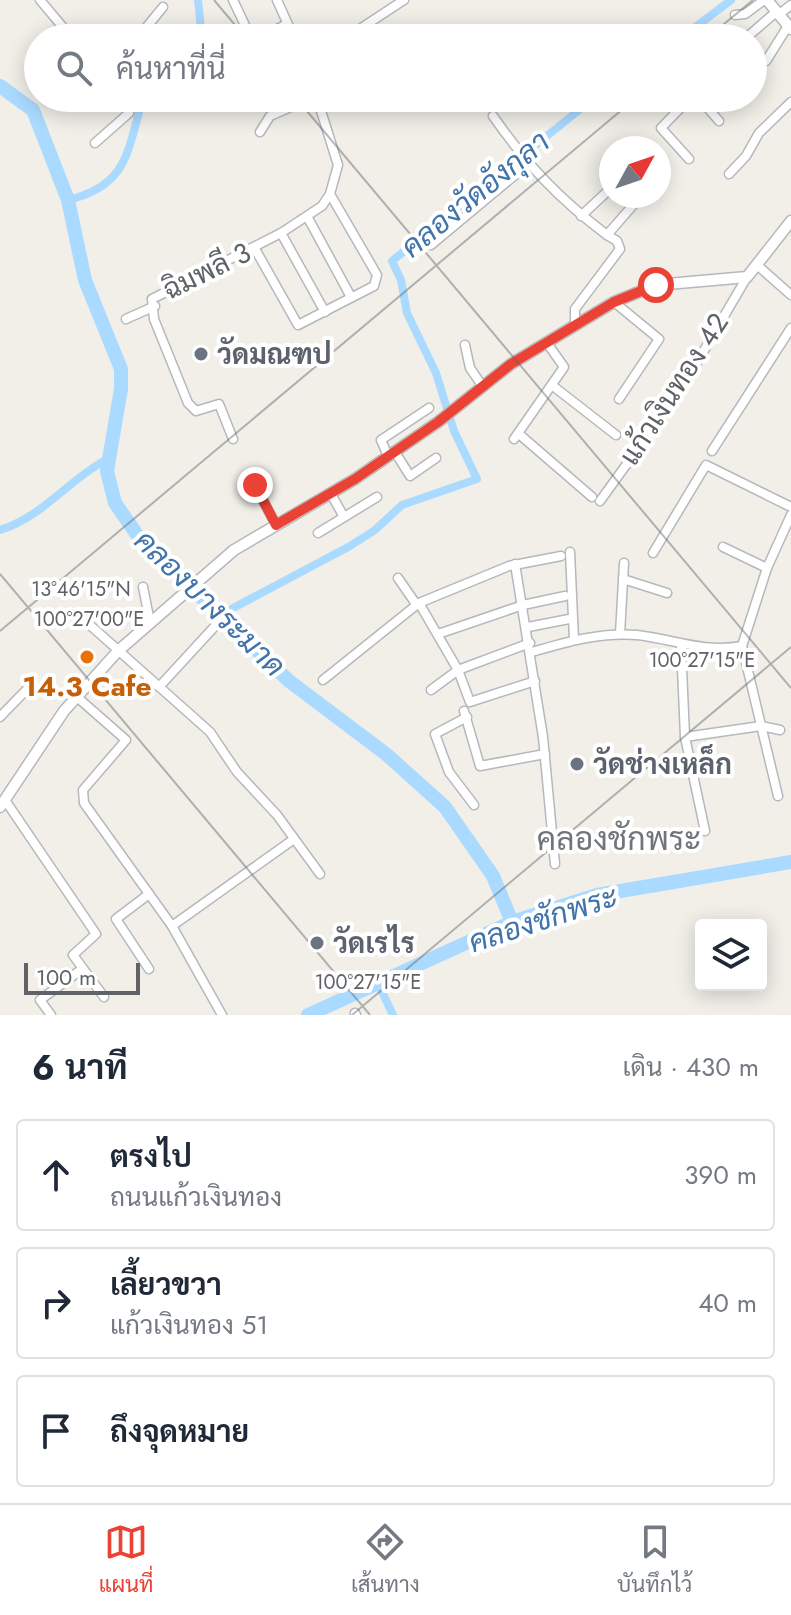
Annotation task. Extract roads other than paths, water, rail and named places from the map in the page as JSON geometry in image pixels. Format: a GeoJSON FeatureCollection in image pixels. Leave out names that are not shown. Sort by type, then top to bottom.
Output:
{"type":"FeatureCollection","features":[{"type":"Feature","properties":{"kind":"street"},"geometry":{"type":"LineString","coordinates":[[40,0],[60,24]]}},
{"type":"Feature","properties":{"kind":"street"},"geometry":{"type":"LineString","coordinates":[[233,0],[244,24]]}},
{"type":"Feature","properties":{"kind":"street"},"geometry":{"type":"LineString","coordinates":[[277,0],[287,24]]}},
{"type":"Feature","properties":{"kind":"street"},"geometry":{"type":"LineString","coordinates":[[368,24],[404,0]]}},
{"type":"Feature","properties":{"kind":"street"},"geometry":{"type":"LineString","coordinates":[[735,15],[745,14],[765,0],[790,28],[767,60]]}},
{"type":"Feature","properties":{"kind":"street"},"geometry":{"type":"LineString","coordinates":[[764,24],[791,5]]}},
{"type":"Feature","properties":{"kind":"street"},"geometry":{"type":"LineString","coordinates":[[149,24],[163,7]]}},
{"type":"Feature","properties":{"kind":"street"},"geometry":{"type":"LineString","coordinates":[[729,174],[746,156],[759,133],[791,102]]}},
{"type":"Feature","properties":{"kind":"street"},"geometry":{"type":"LineString","coordinates":[[95,143],[129,112]]}},
{"type":"Feature","properties":{"kind":"street"},"geometry":{"type":"LineString","coordinates":[[260,132],[267,119],[281,112]]}},
{"type":"Feature","properties":{"kind":"street"},"geometry":{"type":"LineString","coordinates":[[254,247],[297,324],[374,286],[377,275],[330,194],[338,165],[322,112]]}},
{"type":"Feature","properties":{"kind":"street"},"geometry":{"type":"LineString","coordinates":[[676,112],[661,127],[689,159]]}},
{"type":"Feature","properties":{"kind":"street"},"geometry":{"type":"LineString","coordinates":[[711,112],[719,121]]}},
{"type":"Feature","properties":{"kind":"street"},"geometry":{"type":"LineString","coordinates":[[493,116],[524,161],[581,216],[617,241],[620,249],[575,309],[575,326]]}},
{"type":"Feature","properties":{"kind":"street"},"geometry":{"type":"LineString","coordinates":[[431,245],[524,161]]}},
{"type":"Feature","properties":{"kind":"street","name":"ฉิมพลี 3"},"geometry":{"type":"LineString","coordinates":[[233,439],[219,404],[196,411],[188,403],[154,319],[152,299],[308,218],[330,194]]}},
{"type":"Feature","properties":{"kind":"street"},"geometry":{"type":"LineString","coordinates":[[581,216],[599,199]]}},
{"type":"Feature","properties":{"kind":"street"},"geometry":{"type":"LineString","coordinates":[[607,235],[631,208]]}},
{"type":"Feature","properties":{"kind":"street"},"geometry":{"type":"LineString","coordinates":[[308,218],[351,297]]}},
{"type":"Feature","properties":{"kind":"street"},"geometry":{"type":"LineString","coordinates":[[104,997],[73,955],[96,934],[2,804],[46,736],[77,697],[118,651],[218,562],[392,454],[511,364],[614,302],[656,285],[747,277],[791,221]]}},
{"type":"Feature","properties":{"kind":"street"},"geometry":{"type":"LineString","coordinates":[[281,233],[325,312]]}},
{"type":"Feature","properties":{"kind":"street"},"geometry":{"type":"LineString","coordinates":[[757,265],[791,295]]}},
{"type":"Feature","properties":{"kind":"street","name":"แก้วเงินทอง 42"},"geometry":{"type":"LineString","coordinates":[[553,386],[516,436],[596,499],[682,388],[747,277]]}},
{"type":"Feature","properties":{"kind":"street"},"geometry":{"type":"LineString","coordinates":[[614,302],[659,339],[619,399]]}},
{"type":"Feature","properties":{"kind":"street"},"geometry":{"type":"LineString","coordinates":[[126,319],[155,306]]}},
{"type":"Feature","properties":{"kind":"street"},"geometry":{"type":"LineString","coordinates":[[712,451],[791,328]]}},
{"type":"Feature","properties":{"kind":"street"},"geometry":{"type":"LineString","coordinates":[[547,343],[564,364],[553,386],[616,435]]}},
{"type":"Feature","properties":{"kind":"street"},"geometry":{"type":"LineString","coordinates":[[465,345],[470,368],[483,387]]}},
{"type":"Feature","properties":{"kind":"street"},"geometry":{"type":"LineString","coordinates":[[429,408],[381,440],[410,476],[436,458]]}},
{"type":"Feature","properties":{"kind":"street"},"geometry":{"type":"LineString","coordinates":[[653,553],[706,465],[791,507]]}},
{"type":"Feature","properties":{"kind":"street"},"geometry":{"type":"LineString","coordinates":[[257,483],[255,485],[276,525]]}},
{"type":"Feature","properties":{"kind":"street"},"geometry":{"type":"LineString","coordinates":[[331,494],[344,517]]}},
{"type":"Feature","properties":{"kind":"street"},"geometry":{"type":"LineString","coordinates":[[318,533],[377,497]]}},
{"type":"Feature","properties":{"kind":"street"},"geometry":{"type":"LineString","coordinates":[[778,796],[742,646],[767,568],[791,515]]}},
{"type":"Feature","properties":{"kind":"street"},"geometry":{"type":"LineString","coordinates":[[723,547],[767,568]]}},
{"type":"Feature","properties":{"kind":"street"},"geometry":{"type":"LineString","coordinates":[[323,680],[417,604],[515,564],[566,554],[574,640]]}},
{"type":"Feature","properties":{"kind":"street"},"geometry":{"type":"LineString","coordinates":[[620,634],[624,563]]}},
{"type":"Feature","properties":{"kind":"street"},"geometry":{"type":"LineString","coordinates":[[515,564],[531,647],[555,864]]}},
{"type":"Feature","properties":{"kind":"street"},"geometry":{"type":"LineString","coordinates":[[398,578],[438,634],[458,670],[467,699],[474,703],[535,681]]}},
{"type":"Feature","properties":{"kind":"street"},"geometry":{"type":"LineString","coordinates":[[623,579],[667,593]]}},
{"type":"Feature","properties":{"kind":"street"},"geometry":{"type":"LineString","coordinates":[[143,587],[150,622]]}},
{"type":"Feature","properties":{"kind":"street"},"geometry":{"type":"LineString","coordinates":[[438,634],[523,605],[565,596]]}},
{"type":"Feature","properties":{"kind":"street"},"geometry":{"type":"LineString","coordinates":[[528,627],[569,619]]}},
{"type":"Feature","properties":{"kind":"street"},"geometry":{"type":"LineString","coordinates":[[159,687],[216,625]]}},
{"type":"Feature","properties":{"kind":"street"},"geometry":{"type":"LineString","coordinates":[[91,626],[210,732],[252,791],[320,874]]}},
{"type":"Feature","properties":{"kind":"street"},"geometry":{"type":"LineString","coordinates":[[431,690],[458,670],[531,647],[574,640],[620,634],[708,649],[742,646]]}},
{"type":"Feature","properties":{"kind":"street"},"geometry":{"type":"LineString","coordinates":[[681,645],[685,737],[705,831]]}},
{"type":"Feature","properties":{"kind":"street"},"geometry":{"type":"LineString","coordinates":[[0,717],[32,684]]}},
{"type":"Feature","properties":{"kind":"street"},"geometry":{"type":"LineString","coordinates":[[77,697],[126,740],[86,785],[82,798],[172,926],[222,1015]]}},
{"type":"Feature","properties":{"kind":"street"},"geometry":{"type":"LineString","coordinates":[[474,805],[449,772],[435,734],[465,714],[480,766],[545,754]]}},
{"type":"Feature","properties":{"kind":"street"},"geometry":{"type":"LineString","coordinates":[[685,737],[761,726],[780,730]]}},
{"type":"Feature","properties":{"kind":"street"},"geometry":{"type":"LineString","coordinates":[[172,926],[294,839]]}},
{"type":"Feature","properties":{"kind":"street"},"geometry":{"type":"LineString","coordinates":[[149,894],[116,919],[149,969]]}},
{"type":"Feature","properties":{"kind":"street"},"geometry":{"type":"LineString","coordinates":[[51,1015],[40,1000],[82,969]]}},
{"type":"Feature","properties":{"kind":"waterway"},"geometry":{"type":"LineString","coordinates":[[198,0],[201,24]]}},
{"type":"Feature","properties":{"kind":"waterway","name":"คลองวัดอังกุลา"},"geometry":{"type":"LineString","coordinates":[[699,24],[731,0]]}},
{"type":"Feature","properties":{"kind":"waterway","name":"คลองบางระมาด"},"geometry":{"type":"LineString","coordinates":[[0,86],[24,103]]}},
{"type":"Feature","properties":{"kind":"waterway","name":"คลองบางระมาด"},"geometry":{"type":"LineString","coordinates":[[34,112],[68,200],[85,280],[121,369],[121,389],[107,471],[115,503],[140,539],[289,681],[386,754],[445,807],[493,876],[512,922]]}},
{"type":"Feature","properties":{"kind":"waterway"},"geometry":{"type":"LineString","coordinates":[[68,200],[103,185],[114,175],[128,150],[139,112]]}},
{"type":"Feature","properties":{"kind":"waterway","name":"คลองวัดอังกุลา"},"geometry":{"type":"LineString","coordinates":[[220,615],[350,546],[375,530],[402,505],[477,479],[454,431],[436,373],[407,313],[401,280],[392,261],[577,112]]}},
{"type":"Feature","properties":{"kind":"waterway"},"geometry":{"type":"LineString","coordinates":[[0,530],[30,516],[109,458]]}},
{"type":"Feature","properties":{"kind":"waterway","name":"คลองชักพระ"},"geometry":{"type":"LineString","coordinates":[[308,1015],[512,922],[597,895],[791,862]]}},
{"type":"Feature","properties":{"kind":"waterway"},"geometry":{"type":"LineString","coordinates":[[377,981],[393,1015]]}},
{"type":"Feature","properties":{"kind":"place","name":"วัดมณฑป"},"geometry":{"type":"Point","coordinates":[201,354]}},
{"type":"Feature","properties":{"kind":"place","name":"14.3 Cafe"},"geometry":{"type":"Point","coordinates":[87,657]}},
{"type":"Feature","properties":{"kind":"place","name":"วัดช่างเหล็ก"},"geometry":{"type":"Point","coordinates":[577,764]}},
{"type":"Feature","properties":{"kind":"place","name":"วัดเรไร"},"geometry":{"type":"Point","coordinates":[317,943]}},
{"type":"Feature","properties":{"kind":"district","name":"คลองชักพระ"},"geometry":{"type":"Point","coordinates":[619,839]}}]}
